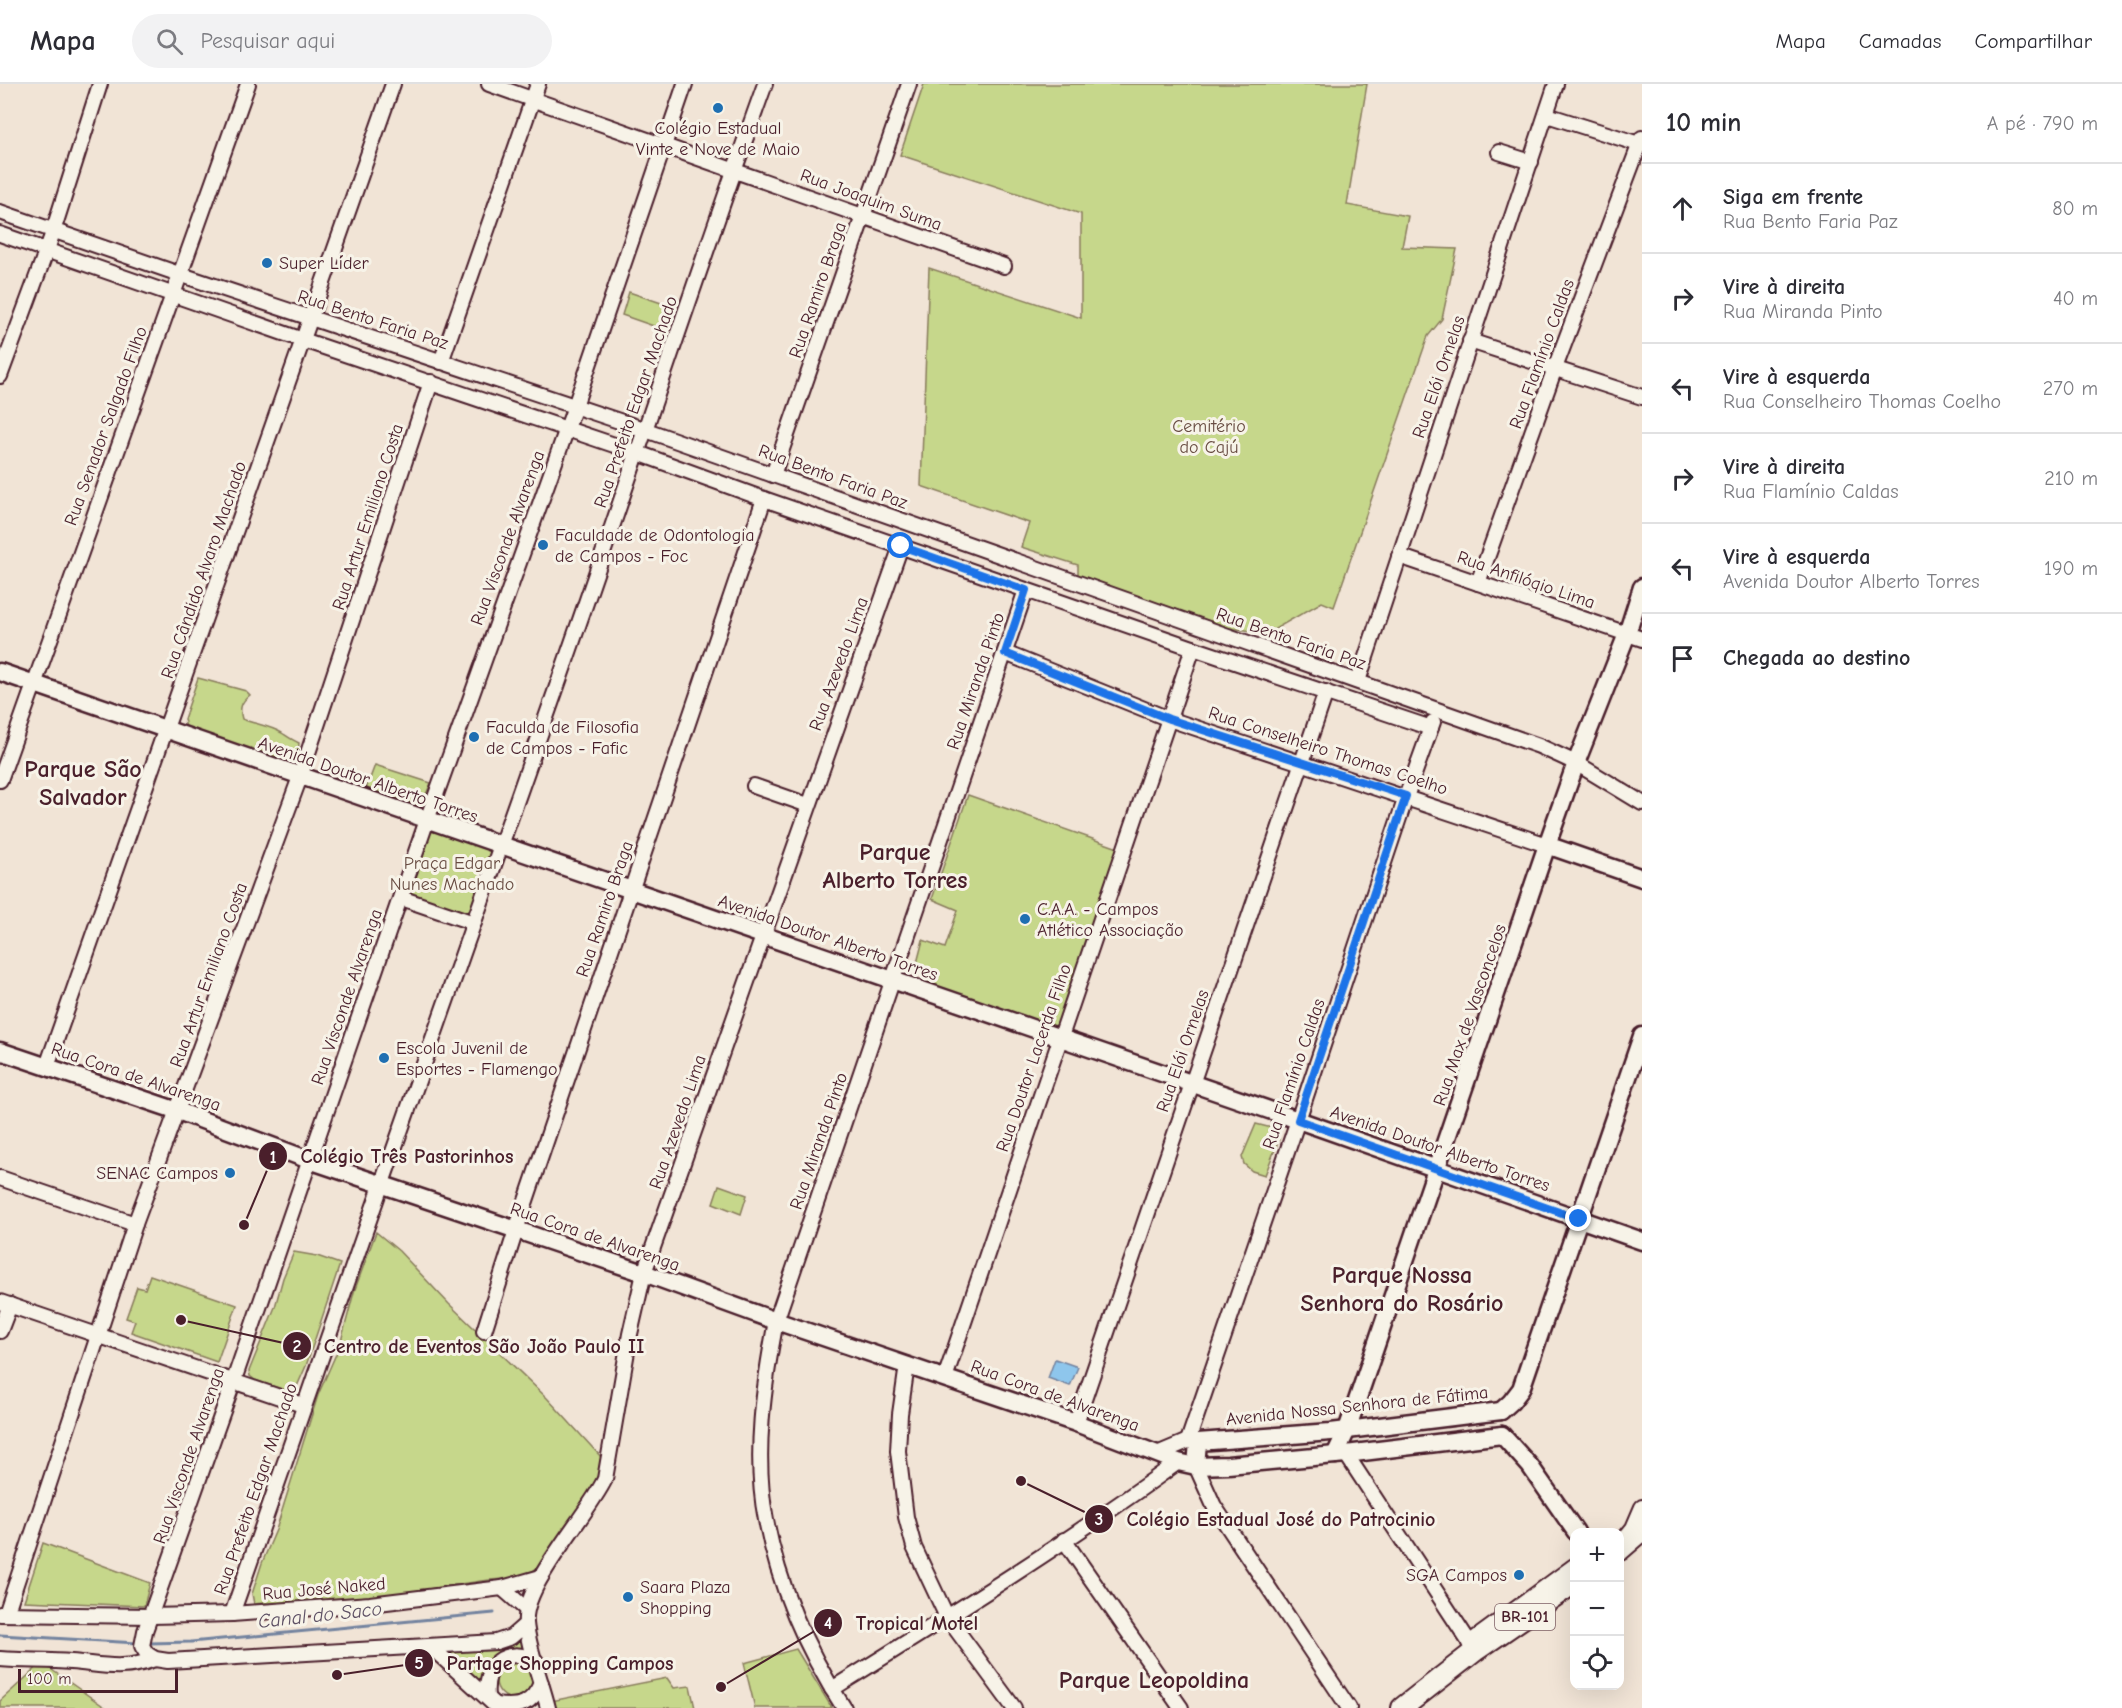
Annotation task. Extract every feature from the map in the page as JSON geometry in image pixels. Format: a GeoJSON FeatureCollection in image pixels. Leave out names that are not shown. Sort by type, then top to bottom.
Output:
{"type":"FeatureCollection","features":[{"type":"Feature","properties":{"kind":"highway"},"geometry":{"type":"LineString","coordinates":[[1624,1547],[1642,1531]]}},
{"type":"Feature","properties":{"kind":"highway","name":"BR-101"},"geometry":{"type":"LineString","coordinates":[[1402,1708],[1472,1647],[1570,1586]]}},
{"type":"Feature","properties":{"kind":"main road","name":"Rua Max de Vasconcelos"},"geometry":{"type":"LineString","coordinates":[[1341,1455],[1347,1430],[1576,763],[1634,636],[1642,587]]}},
{"type":"Feature","properties":{"kind":"main road","name":"Avenida Doutor Alberto Torres"},"geometry":{"type":"LineString","coordinates":[[0,672],[1642,1241]]}},
{"type":"Feature","properties":{"kind":"main road","name":"Rua Conselheiro Thomas Coelho"},"geometry":{"type":"LineString","coordinates":[[1547,845],[1642,878]]}},
{"type":"Feature","properties":{"kind":"main road"},"geometry":{"type":"LineString","coordinates":[[1501,1411],[1521,1389],[1642,1036]]}},
{"type":"Feature","properties":{"kind":"main road","name":"Rua Cora de Alvarenga"},"geometry":{"type":"LineString","coordinates":[[0,1050],[178,1111],[309,1160],[1076,1423],[1178,1462]]}},
{"type":"Feature","properties":{"kind":"main road","name":"Avenida Nossa Senhora de Fátima"},"geometry":{"type":"LineString","coordinates":[[1193,1441],[1347,1430],[1501,1411],[1502,1435]]}},
{"type":"Feature","properties":{"kind":"main road"},"geometry":{"type":"LineString","coordinates":[[1178,1462],[1196,1466],[1341,1455],[1502,1435],[1530,1466],[1573,1528]]}},
{"type":"Feature","properties":{"kind":"main road"},"geometry":{"type":"LineString","coordinates":[[1193,1441],[1196,1466]]}},
{"type":"Feature","properties":{"kind":"street"},"geometry":{"type":"LineString","coordinates":[[0,376],[47,250],[100,84]]}},
{"type":"Feature","properties":{"kind":"street","name":"Rua Senador Salgado Filho"},"geometry":{"type":"LineString","coordinates":[[0,780],[173,294],[182,275],[248,84]]}},
{"type":"Feature","properties":{"kind":"street","name":"Rua Cândido Alvaro Machado"},"geometry":{"type":"LineString","coordinates":[[47,1066],[167,731],[393,84]]}},
{"type":"Feature","properties":{"kind":"street","name":"Rua Joaquim Suma"},"geometry":{"type":"LineString","coordinates":[[489,84],[1004,266]]}},
{"type":"Feature","properties":{"kind":"street"},"geometry":{"type":"LineString","coordinates":[[441,362],[538,84]]}},
{"type":"Feature","properties":{"kind":"street","name":"Rua Visconde Alvarenga"},"geometry":{"type":"LineString","coordinates":[[127,1667],[142,1646],[145,1631],[427,820],[575,406],[685,84]]}},
{"type":"Feature","properties":{"kind":"street","name":"Rua Prefeito Edgar Machado"},"geometry":{"type":"LineString","coordinates":[[232,1614],[303,1405],[639,453],[765,84]]}},
{"type":"Feature","properties":{"kind":"street","name":"Rua Ramiro Braga"},"geometry":{"type":"LineString","coordinates":[[773,475],[909,84]]}},
{"type":"Feature","properties":{"kind":"street","name":"Rua Elói Ornelas"},"geometry":{"type":"LineString","coordinates":[[1358,681],[1556,84]]}},
{"type":"Feature","properties":{"kind":"street"},"geometry":{"type":"LineString","coordinates":[[1547,115],[1641,142]]}},
{"type":"Feature","properties":{"kind":"street","name":"Rua Flamínio Caldas"},"geometry":{"type":"LineString","coordinates":[[1478,583],[1555,368],[1641,142]]}},
{"type":"Feature","properties":{"kind":"street"},"geometry":{"type":"LineString","coordinates":[[1499,152],[1531,162]]}},
{"type":"Feature","properties":{"kind":"street","name":"Rua Bento Faria Paz"},"geometry":{"type":"LineString","coordinates":[[0,212],[646,430],[1539,746],[1576,763],[1642,803]]}},
{"type":"Feature","properties":{"kind":"street"},"geometry":{"type":"LineString","coordinates":[[0,234],[639,453],[764,499],[1193,648],[1431,728]]}},
{"type":"Feature","properties":{"kind":"street"},"geometry":{"type":"LineString","coordinates":[[1470,341],[1642,397]]}},
{"type":"Feature","properties":{"kind":"street","name":"Rua Artur Emiliano Costa"},"geometry":{"type":"LineString","coordinates":[[3,1614],[135,1224],[300,777],[431,382]]}},
{"type":"Feature","properties":{"kind":"street","name":"Rua Ramiro Braga"},"geometry":{"type":"LineString","coordinates":[[484,1331],[630,891],[764,499]]}},
{"type":"Feature","properties":{"kind":"street","name":"Rua Azevedo Lima"},"geometry":{"type":"LineString","coordinates":[[548,1708],[526,1624],[526,1609],[541,1577],[597,1496],[605,1479],[630,1334],[644,1274],[901,546]]}},
{"type":"Feature","properties":{"kind":"street","name":"Rua Anfilóqio Lima"},"geometry":{"type":"LineString","coordinates":[[1399,555],[1634,636]]}},
{"type":"Feature","properties":{"kind":"street","name":"Rua Miranda Pinto"},"geometry":{"type":"LineString","coordinates":[[844,1708],[805,1641],[782,1583],[766,1519],[762,1485],[765,1376],[776,1321],[1026,590]]}},
{"type":"Feature","properties":{"kind":"street","name":"Rua Doutor Lacerda Filho"},"geometry":{"type":"LineString","coordinates":[[945,1378],[1193,648]]}},
{"type":"Feature","properties":{"kind":"street","name":"Rua Conselheiro Thomas Coelho"},"geometry":{"type":"LineString","coordinates":[[1005,653],[1169,719],[1406,796],[1547,845]]}},
{"type":"Feature","properties":{"kind":"street","name":"Rua Elói Ornelas"},"geometry":{"type":"LineString","coordinates":[[1076,1423],[1326,692]]}},
{"type":"Feature","properties":{"kind":"street","name":"Rua Flamínio Caldas"},"geometry":{"type":"LineString","coordinates":[[1193,1441],[1406,796],[1437,710]]}},
{"type":"Feature","properties":{"kind":"street"},"geometry":{"type":"LineString","coordinates":[[754,786],[808,805]]}},
{"type":"Feature","properties":{"kind":"street"},"geometry":{"type":"LineString","coordinates":[[401,898],[474,923]]}},
{"type":"Feature","properties":{"kind":"street"},"geometry":{"type":"LineString","coordinates":[[0,1178],[135,1224]]}},
{"type":"Feature","properties":{"kind":"street"},"geometry":{"type":"LineString","coordinates":[[0,1331],[5,1304],[303,1405]]}},
{"type":"Feature","properties":{"kind":"street"},"geometry":{"type":"LineString","coordinates":[[907,1365],[900,1414],[898,1451],[901,1488],[914,1547],[947,1617],[1014,1708]]}},
{"type":"Feature","properties":{"kind":"street"},"geometry":{"type":"LineString","coordinates":[[1157,1454],[1193,1441]]}},
{"type":"Feature","properties":{"kind":"street"},"geometry":{"type":"LineString","coordinates":[[1341,1455],[1472,1647],[1570,1570]]}},
{"type":"Feature","properties":{"kind":"street"},"geometry":{"type":"LineString","coordinates":[[832,1689],[947,1617],[1178,1462]]}},
{"type":"Feature","properties":{"kind":"street"},"geometry":{"type":"LineString","coordinates":[[1196,1466],[1214,1506],[1349,1708]]}},
{"type":"Feature","properties":{"kind":"street"},"geometry":{"type":"LineString","coordinates":[[1624,1538],[1633,1528],[1642,1507]]}},
{"type":"Feature","properties":{"kind":"street"},"geometry":{"type":"LineString","coordinates":[[1064,1540],[1181,1708]]}},
{"type":"Feature","properties":{"kind":"street","name":"Rua José Naked"},"geometry":{"type":"LineString","coordinates":[[3,1614],[152,1616],[232,1614],[370,1604],[502,1588],[541,1577]]}},
{"type":"Feature","properties":{"kind":"street"},"geometry":{"type":"LineString","coordinates":[[502,1588],[526,1609]]}},
{"type":"Feature","properties":{"kind":"street"},"geometry":{"type":"LineString","coordinates":[[0,1659],[71,1662],[119,1668],[155,1659],[496,1642],[511,1637],[526,1624]]}},
{"type":"Feature","properties":{"kind":"street"},"geometry":{"type":"LineString","coordinates":[[142,1646],[147,1654],[155,1659]]}},
{"type":"Feature","properties":{"kind":"street"},"geometry":{"type":"LineString","coordinates":[[430,1646],[494,1703],[511,1708],[522,1705],[533,1700],[542,1683]]}},
{"type":"Feature","properties":{"kind":"street"},"geometry":{"type":"LineString","coordinates":[[494,1703],[487,1678],[498,1661],[505,1657],[520,1655],[536,1661]]}},
{"type":"Feature","properties":{"kind":"green space","name":"Cemitério do Cajú"},"geometry":{"type":"Polygon","coordinates":[[[924,84],[1367,84],[1347,205],[1408,216],[1402,247],[1457,249],[1442,319],[1428,336],[1334,607],[1322,602],[1268,633],[1229,628],[1078,575],[1078,565],[1021,547],[1029,523],[921,486],[929,268],[1081,318],[1081,214],[900,155],[924,84]]]}},
{"type":"Feature","properties":{"kind":"green space"},"geometry":{"type":"Polygon","coordinates":[[[629,292],[673,307],[665,330],[622,315],[629,292]]]}},
{"type":"Feature","properties":{"kind":"green space"},"geometry":{"type":"Polygon","coordinates":[[[198,678],[246,691],[250,695],[241,706],[242,719],[277,731],[299,743],[292,763],[275,760],[186,728],[184,719],[198,678]]]}},
{"type":"Feature","properties":{"kind":"green space"},"geometry":{"type":"Polygon","coordinates":[[[375,765],[431,783],[421,805],[411,806],[368,792],[366,789],[375,765]]]}},
{"type":"Feature","properties":{"kind":"green space","name":"C.A.A. - Campos Atlético Associação"},"geometry":{"type":"Polygon","coordinates":[[[968,795],[1121,849],[1067,998],[1057,1024],[1052,1029],[924,983],[926,969],[916,967],[923,940],[945,948],[958,910],[932,899],[968,795]]]}},
{"type":"Feature","properties":{"kind":"green space","name":"Praça Edgar Nunes Machado"},"geometry":{"type":"Polygon","coordinates":[[[432,826],[497,848],[472,920],[407,897],[432,826]]]}},
{"type":"Feature","properties":{"kind":"green space"},"geometry":{"type":"Polygon","coordinates":[[[1256,1124],[1276,1129],[1279,1139],[1265,1175],[1252,1171],[1244,1164],[1242,1157],[1256,1124]]]}},
{"type":"Feature","properties":{"kind":"green space"},"geometry":{"type":"Polygon","coordinates":[[[719,1185],[747,1195],[741,1214],[713,1203],[719,1185]]]}},
{"type":"Feature","properties":{"kind":"green space"},"geometry":{"type":"Polygon","coordinates":[[[376,1232],[399,1251],[449,1304],[547,1398],[602,1458],[601,1466],[588,1495],[551,1552],[528,1574],[355,1599],[254,1604],[252,1594],[262,1563],[276,1530],[318,1395],[340,1345],[354,1292],[376,1232]]]}},
{"type":"Feature","properties":{"kind":"green space"},"geometry":{"type":"Polygon","coordinates":[[[294,1252],[317,1256],[340,1264],[306,1366],[294,1393],[255,1380],[250,1376],[249,1371],[294,1252]]]}},
{"type":"Feature","properties":{"kind":"green space"},"geometry":{"type":"Polygon","coordinates":[[[150,1275],[237,1305],[217,1362],[131,1332],[135,1321],[126,1318],[137,1287],[145,1289],[150,1275]]]}},
{"type":"Feature","properties":{"kind":"green space"},"geometry":{"type":"Polygon","coordinates":[[[43,1543],[150,1583],[144,1606],[24,1601],[43,1543]]]}},
{"type":"Feature","properties":{"kind":"green space"},"geometry":{"type":"Polygon","coordinates":[[[525,1636],[528,1651],[509,1649],[495,1655],[480,1686],[442,1651],[510,1645],[525,1636]]]}},
{"type":"Feature","properties":{"kind":"green space"},"geometry":{"type":"Polygon","coordinates":[[[796,1649],[832,1708],[755,1708],[744,1663],[796,1649]]]}},
{"type":"Feature","properties":{"kind":"green space"},"geometry":{"type":"Polygon","coordinates":[[[515,1661],[529,1666],[534,1680],[529,1694],[515,1699],[501,1694],[496,1680],[501,1666],[515,1661]]]}},
{"type":"Feature","properties":{"kind":"green space"},"geometry":{"type":"Polygon","coordinates":[[[42,1663],[106,1708],[0,1708],[0,1701],[42,1663]]]}},
{"type":"Feature","properties":{"kind":"green space"},"geometry":{"type":"Polygon","coordinates":[[[667,1678],[674,1688],[690,1686],[695,1708],[553,1708],[551,1701],[667,1678]]]}},
{"type":"Feature","properties":{"kind":"water"},"geometry":{"type":"Polygon","coordinates":[[[1055,1359],[1078,1367],[1070,1386],[1048,1378],[1055,1359]]]}},
{"type":"Feature","properties":{"kind":"waterway","name":"Canal do Saco"},"geometry":{"type":"LineString","coordinates":[[149,1643],[191,1642],[494,1613]]}},
{"type":"Feature","properties":{"kind":"waterway","name":"Canal do Saco"},"geometry":{"type":"LineString","coordinates":[[0,1635],[137,1643]]}},
{"type":"Feature","properties":{"kind":"place","name":"Colégio Estadual Vinte e Nove de Maio"},"geometry":{"type":"Point","coordinates":[718,108]}},
{"type":"Feature","properties":{"kind":"place","name":"Super Líder"},"geometry":{"type":"Point","coordinates":[267,263]}},
{"type":"Feature","properties":{"kind":"place","name":"Faculdade de Odontologia de Campos - Foc"},"geometry":{"type":"Point","coordinates":[543,545]}},
{"type":"Feature","properties":{"kind":"place","name":"Faculda de Filosofia de Campos - Fafic"},"geometry":{"type":"Point","coordinates":[474,737]}},
{"type":"Feature","properties":{"kind":"place","name":"C.A.A. - Campos Atlético Associação"},"geometry":{"type":"Point","coordinates":[1025,919]}},
{"type":"Feature","properties":{"kind":"place","name":"Escola Juvenil de Esportes - Flamengo"},"geometry":{"type":"Point","coordinates":[384,1058]}},
{"type":"Feature","properties":{"kind":"place","name":"SENAC Campos"},"geometry":{"type":"Point","coordinates":[230,1173]}},
{"type":"Feature","properties":{"kind":"place","name":"Colégio Três Pastorinhos"},"geometry":{"type":"Point","coordinates":[244,1225]}},
{"type":"Feature","properties":{"kind":"place","name":"Centro de Eventos São João Paulo II"},"geometry":{"type":"Point","coordinates":[181,1320]}},
{"type":"Feature","properties":{"kind":"place","name":"Colégio Estadual José do Patrocinio"},"geometry":{"type":"Point","coordinates":[1021,1481]}},
{"type":"Feature","properties":{"kind":"place","name":"SGA Campos"},"geometry":{"type":"Point","coordinates":[1519,1575]}},
{"type":"Feature","properties":{"kind":"place","name":"Saara Plaza Shopping"},"geometry":{"type":"Point","coordinates":[628,1597]}},
{"type":"Feature","properties":{"kind":"place","name":"Partage Shopping Campos"},"geometry":{"type":"Point","coordinates":[337,1675]}},
{"type":"Feature","properties":{"kind":"place","name":"Tropical Motel"},"geometry":{"type":"Point","coordinates":[721,1687]}},
{"type":"Feature","properties":{"kind":"district","name":"Parque São Salvador"},"geometry":{"type":"Point","coordinates":[83,783]}},
{"type":"Feature","properties":{"kind":"district","name":"Parque Alberto Torres"},"geometry":{"type":"Point","coordinates":[895,866]}},
{"type":"Feature","properties":{"kind":"district","name":"Parque Nossa Senhora do Rosário"},"geometry":{"type":"Point","coordinates":[1402,1289]}},
{"type":"Feature","properties":{"kind":"district","name":"Parque Leopoldina"},"geometry":{"type":"Point","coordinates":[1154,1680]}},
{"type":"Feature","properties":{"kind":"route"},"geometry":{"type":"LineString","coordinates":[[901,546],[1026,590],[1005,653],[1169,719],[1406,796],[1298,1120],[1579,1219]]}}]}
